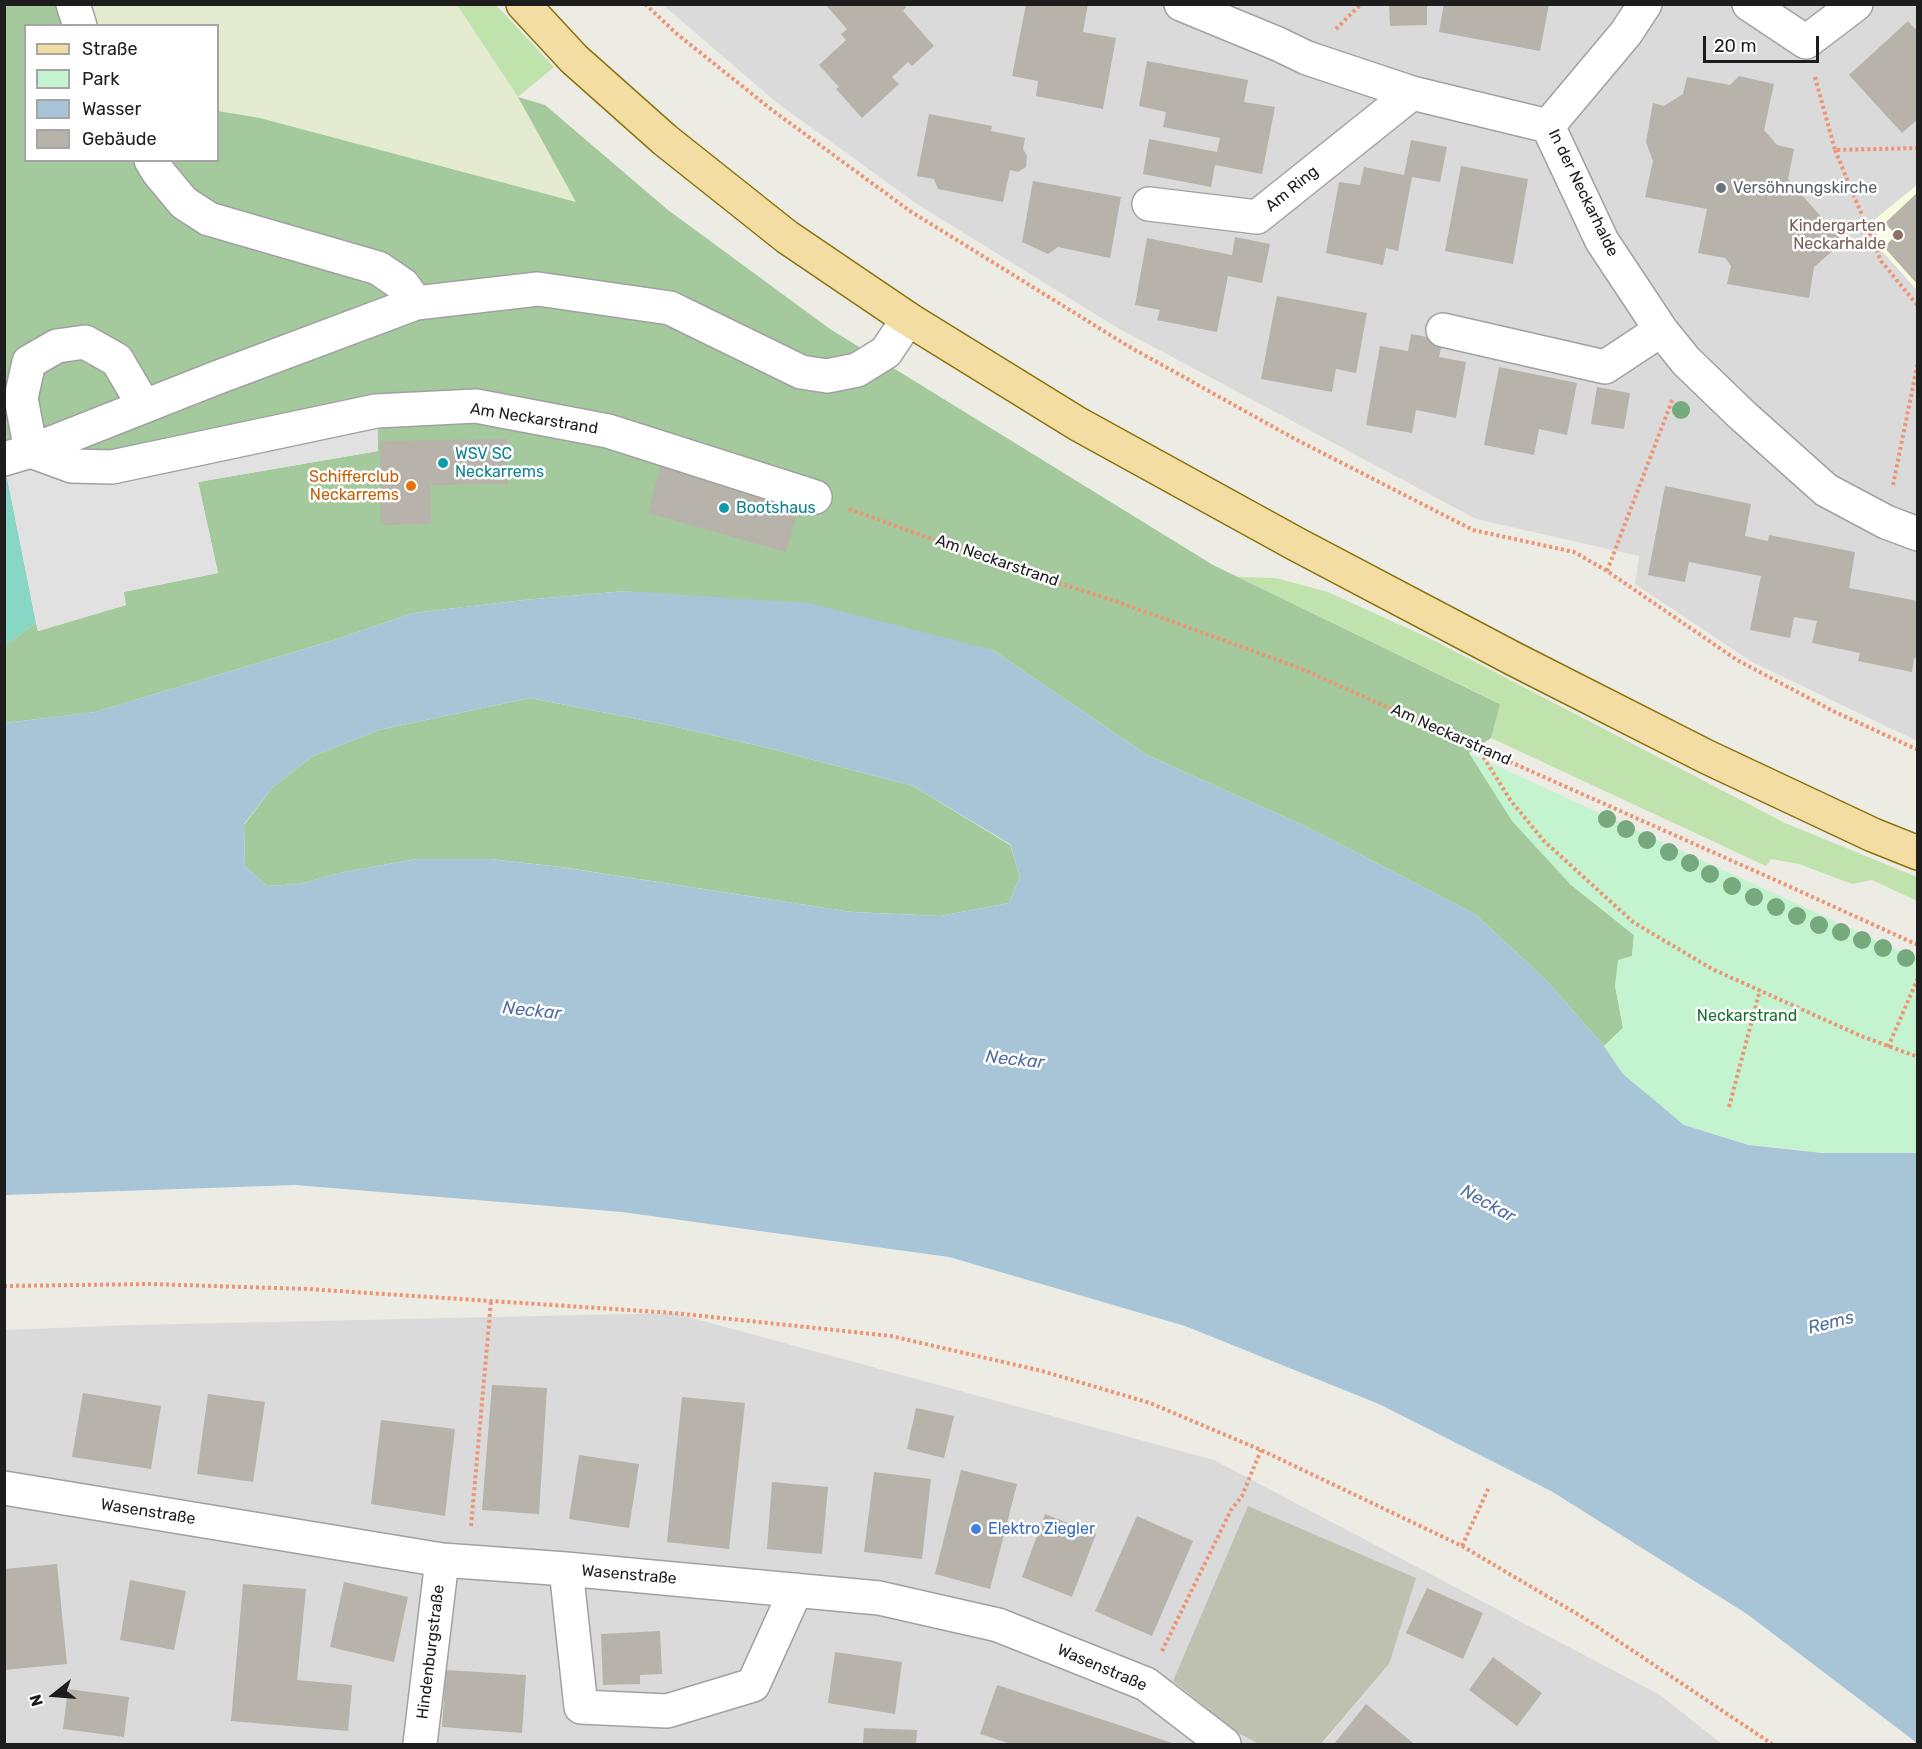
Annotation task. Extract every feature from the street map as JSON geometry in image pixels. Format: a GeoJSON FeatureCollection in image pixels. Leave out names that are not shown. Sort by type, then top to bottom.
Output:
{"type":"FeatureCollection","features":[{"type":"Feature","properties":{"kind":"main road"},"geometry":{"type":"LineString","coordinates":[[524,4],[574,59],[665,140],[788,237],[908,319],[1078,424],[1296,544],[1483,643],[1707,757],[1873,835],[1917,853]]}},
{"type":"Feature","properties":{"kind":"street"},"geometry":{"type":"LineString","coordinates":[[73,4],[79,24]]}},
{"type":"Feature","properties":{"kind":"street"},"geometry":{"type":"LineString","coordinates":[[1180,4],[1307,58],[1412,93],[1548,126]]}},
{"type":"Feature","properties":{"kind":"street","name":"In der Neckarhalde"},"geometry":{"type":"LineString","coordinates":[[1645,4],[1626,33],[1548,126],[1602,241],[1661,330],[1686,361],[1742,415],[1826,490],[1886,522],[1917,534]]}},
{"type":"Feature","properties":{"kind":"street"},"geometry":{"type":"LineString","coordinates":[[1749,4],[1806,42],[1856,4]]}},
{"type":"Feature","properties":{"kind":"street","name":"Am Ring"},"geometry":{"type":"LineString","coordinates":[[1149,204],[1257,218],[1412,93]]}},
{"type":"Feature","properties":{"kind":"street"},"geometry":{"type":"LineString","coordinates":[[152,162],[184,203],[209,219],[378,268],[403,285],[416,303]]}},
{"type":"Feature","properties":{"kind":"street"},"geometry":{"type":"LineString","coordinates":[[144,406],[117,360],[85,342],[57,346],[29,362],[21,398],[18,455],[416,303],[538,289],[670,308],[801,372],[827,376],[857,370],[886,352],[908,319]]}},
{"type":"Feature","properties":{"kind":"street"},"geometry":{"type":"LineString","coordinates":[[1443,330],[1605,367],[1661,330]]}},
{"type":"Feature","properties":{"kind":"street","name":"Am Neckarstrand"},"geometry":{"type":"LineString","coordinates":[[18,455],[72,466],[112,466],[376,411],[476,406],[608,431],[815,497]]}},
{"type":"Feature","properties":{"kind":"street","name":"Wasenstraße"},"geometry":{"type":"LineString","coordinates":[[4,1488],[455,1561],[879,1598],[998,1624],[1146,1684],[1224,1744]]}},
{"type":"Feature","properties":{"kind":"street","name":"Hindenburgstraße"},"geometry":{"type":"LineString","coordinates":[[420,1744],[455,1561]]}},
{"type":"Feature","properties":{"kind":"street"},"geometry":{"type":"LineString","coordinates":[[566,1569],[581,1707],[667,1711],[753,1685],[796,1590]]}},
{"type":"Feature","properties":{"kind":"path"},"geometry":{"type":"LineString","coordinates":[[645,4],[677,34],[772,110],[910,211],[1128,346],[1295,439],[1473,530],[1574,552],[1607,571],[1737,660],[1835,712],[1917,750]]}},
{"type":"Feature","properties":{"kind":"path"},"geometry":{"type":"LineString","coordinates":[[1822,102],[1835,150],[1881,261],[1917,306]]}},
{"type":"Feature","properties":{"kind":"path"},"geometry":{"type":"LineString","coordinates":[[1835,150],[1917,148]]}},
{"type":"Feature","properties":{"kind":"path"},"geometry":{"type":"LineString","coordinates":[[1607,571],[1686,361]]}},
{"type":"Feature","properties":{"kind":"path"},"geometry":{"type":"LineString","coordinates":[[1886,522],[1917,362]]}},
{"type":"Feature","properties":{"kind":"path","name":"Am Neckarstrand"},"geometry":{"type":"LineString","coordinates":[[815,497],[1009,567],[1162,617],[1297,667],[1917,945]]}},
{"type":"Feature","properties":{"kind":"path"},"geometry":{"type":"LineString","coordinates":[[1476,746],[1511,801],[1544,841],[1633,922],[1712,969],[1888,1047],[1917,1057]]}},
{"type":"Feature","properties":{"kind":"path"},"geometry":{"type":"LineString","coordinates":[[1888,1047],[1917,978]]}},
{"type":"Feature","properties":{"kind":"path"},"geometry":{"type":"LineString","coordinates":[[1729,1107],[1760,990]]}},
{"type":"Feature","properties":{"kind":"path"},"geometry":{"type":"LineString","coordinates":[[4,1286],[150,1284],[308,1288],[674,1313],[891,1336],[1042,1371],[1150,1403],[1261,1450],[1462,1546],[1584,1618],[1772,1744]]}},
{"type":"Feature","properties":{"kind":"path"},"geometry":{"type":"LineString","coordinates":[[455,1561],[491,1301]]}},
{"type":"Feature","properties":{"kind":"path"},"geometry":{"type":"LineString","coordinates":[[1146,1684],[1232,1510],[1242,1496],[1261,1450]]}},
{"type":"Feature","properties":{"kind":"path"},"geometry":{"type":"LineString","coordinates":[[1462,1546],[1489,1487]]}},
{"type":"Feature","properties":{"kind":"shaded area"},"geometry":{"type":"Polygon","coordinates":[[[90,5],[457,5],[518,97],[577,203],[260,118],[219,111],[219,24],[95,24],[90,5]]]}},
{"type":"Feature","properties":{"kind":"shaded area"},"geometry":{"type":"Polygon","coordinates":[[[663,5],[1917,5],[1917,741],[1752,662],[1635,584],[1639,556],[1476,519],[1116,327],[917,204],[776,102],[663,5]]]}},
{"type":"Feature","properties":{"kind":"shaded area","name":"Kindergarten Neckarhalde"},"geometry":{"type":"Polygon","coordinates":[[[1917,185],[1917,290],[1881,250],[1874,220],[1917,185]]]}},
{"type":"Feature","properties":{"kind":"shaded area"},"geometry":{"type":"Polygon","coordinates":[[[378,426],[378,451],[198,482],[218,573],[124,592],[126,605],[38,631],[6,472],[378,426]]]}},
{"type":"Feature","properties":{"kind":"shaded area"},"geometry":{"type":"Polygon","coordinates":[[[4,472],[6,472],[36,623],[5,645],[4,472]]]}},
{"type":"Feature","properties":{"kind":"shaded area"},"geometry":{"type":"Polygon","coordinates":[[[674,1313],[1214,1460],[1660,1695],[1722,1744],[1322,1744],[1389,1664],[1173,1680],[1238,1733],[1259,1744],[5,1744],[4,1330],[674,1313]]]}},
{"type":"Feature","properties":{"kind":"shaded area"},"geometry":{"type":"Polygon","coordinates":[[[1248,1506],[1416,1578],[1389,1664],[1321,1744],[1259,1744],[1238,1733],[1173,1681],[1248,1506]]]}},
{"type":"Feature","properties":{"kind":"green space"},"geometry":{"type":"Polygon","coordinates":[[[5,5],[90,5],[95,24],[24,24],[24,162],[219,162],[219,111],[260,118],[576,202],[518,97],[545,105],[668,210],[830,329],[1213,565],[1500,704],[1491,738],[1469,753],[1570,884],[1634,935],[1632,956],[1615,985],[1623,1028],[1604,1046],[1546,980],[1475,914],[1307,827],[1147,755],[993,650],[626,591],[413,613],[334,640],[95,712],[5,723],[5,645],[36,623],[38,631],[126,605],[123,592],[218,573],[198,482],[378,451],[100,480],[5,472],[5,5]]]}},
{"type":"Feature","properties":{"kind":"green space"},"geometry":{"type":"Polygon","coordinates":[[[457,5],[496,5],[554,67],[518,97],[457,5]]]}},
{"type":"Feature","properties":{"kind":"green space"},"geometry":{"type":"Polygon","coordinates":[[[1238,577],[1276,578],[1328,592],[1431,639],[1785,823],[1917,877],[1917,901],[1872,880],[1852,884],[1799,864],[1771,859],[1766,866],[1491,738],[1499,703],[1238,577]]]}},
{"type":"Feature","properties":{"kind":"green space"},"geometry":{"type":"Polygon","coordinates":[[[530,698],[668,725],[768,748],[913,786],[1010,845],[1020,876],[1009,903],[940,916],[852,912],[561,867],[490,859],[416,859],[344,872],[299,884],[267,886],[245,866],[244,825],[273,787],[313,756],[379,730],[530,698]]]}},
{"type":"Feature","properties":{"kind":"green space","name":"Neckarstrand"},"geometry":{"type":"Polygon","coordinates":[[[1469,753],[1917,959],[1917,1153],[1822,1153],[1752,1145],[1684,1125],[1623,1074],[1604,1046],[1623,1028],[1615,985],[1618,960],[1632,956],[1634,935],[1570,884],[1512,821],[1469,753]]]}},
{"type":"Feature","properties":{"kind":"water"},"geometry":{"type":"Polygon","coordinates":[[[626,591],[809,603],[993,650],[1147,755],[1307,827],[1475,914],[1546,980],[1604,1046],[1623,1074],[1684,1125],[1749,1145],[1822,1153],[1917,1153],[1917,1743],[1747,1614],[1551,1491],[1379,1404],[1185,1326],[949,1257],[622,1212],[295,1185],[5,1195],[5,723],[95,712],[334,640],[413,613],[626,591]],[[530,698],[379,730],[313,756],[273,787],[244,824],[245,866],[267,886],[299,884],[344,872],[416,859],[490,859],[560,867],[852,912],[940,916],[1009,903],[1020,876],[1010,844],[913,786],[768,748],[668,725],[530,698]]]}},
{"type":"Feature","properties":{"kind":"building"},"geometry":{"type":"Polygon","coordinates":[[[825,4],[904,4],[906,7],[903,11],[934,46],[912,66],[908,62],[892,77],[899,84],[862,118],[836,89],[839,87],[819,65],[846,40],[841,34],[847,29],[825,4]]]}},
{"type":"Feature","properties":{"kind":"building"},"geometry":{"type":"Polygon","coordinates":[[[1026,4],[1088,4],[1083,32],[1116,38],[1103,109],[1036,96],[1038,81],[1012,76],[1026,4]]]}},
{"type":"Feature","properties":{"kind":"building"},"geometry":{"type":"Polygon","coordinates":[[[1389,4],[1427,4],[1427,25],[1390,26],[1389,4]]]}},
{"type":"Feature","properties":{"kind":"building"},"geometry":{"type":"Polygon","coordinates":[[[1444,4],[1549,4],[1540,51],[1439,32],[1444,4]]]}},
{"type":"Feature","properties":{"kind":"building"},"geometry":{"type":"Polygon","coordinates":[[[1908,21],[1915,29],[1918,27],[1918,119],[1902,133],[1849,75],[1908,21]]]}},
{"type":"Feature","properties":{"kind":"building"},"geometry":{"type":"Polygon","coordinates":[[[1147,61],[1248,80],[1244,102],[1275,107],[1262,174],[1215,165],[1211,187],[1143,174],[1149,139],[1217,152],[1220,138],[1163,127],[1166,112],[1139,106],[1147,61]]]}},
{"type":"Feature","properties":{"kind":"building","name":"Versöhnungskirche"},"geometry":{"type":"Polygon","coordinates":[[[1739,76],[1774,84],[1764,130],[1777,145],[1794,149],[1788,179],[1843,242],[1814,267],[1809,298],[1727,284],[1731,266],[1725,258],[1698,253],[1707,209],[1645,197],[1653,161],[1646,142],[1653,103],[1664,106],[1683,94],[1687,77],[1730,85],[1739,76]]]}},
{"type":"Feature","properties":{"kind":"building"},"geometry":{"type":"Polygon","coordinates":[[[929,114],[992,126],[991,131],[1025,138],[1023,149],[1027,156],[1026,167],[1018,172],[1010,170],[1003,202],[938,189],[934,179],[917,176],[929,114]]]}},
{"type":"Feature","properties":{"kind":"building"},"geometry":{"type":"Polygon","coordinates":[[[1411,140],[1447,147],[1440,182],[1412,177],[1398,251],[1386,248],[1383,265],[1326,253],[1339,182],[1360,185],[1364,167],[1404,175],[1411,140]]]}},
{"type":"Feature","properties":{"kind":"building"},"geometry":{"type":"Polygon","coordinates":[[[1461,166],[1528,179],[1513,264],[1445,251],[1461,166]]]}},
{"type":"Feature","properties":{"kind":"building"},"geometry":{"type":"Polygon","coordinates":[[[1033,181],[1121,197],[1110,258],[1058,247],[1048,254],[1022,242],[1033,181]]]}},
{"type":"Feature","properties":{"kind":"building","name":"Kindergarten Neckarhalde"},"geometry":{"type":"Polygon","coordinates":[[[1918,192],[1918,285],[1884,247],[1896,235],[1885,223],[1918,192]]]}},
{"type":"Feature","properties":{"kind":"building"},"geometry":{"type":"Polygon","coordinates":[[[1235,237],[1270,244],[1262,283],[1228,276],[1217,332],[1157,320],[1160,310],[1135,305],[1147,238],[1232,255],[1235,237]]]}},
{"type":"Feature","properties":{"kind":"building"},"geometry":{"type":"Polygon","coordinates":[[[1277,296],[1367,313],[1356,373],[1336,369],[1332,392],[1261,379],[1277,296]]]}},
{"type":"Feature","properties":{"kind":"building"},"geometry":{"type":"Polygon","coordinates":[[[1411,334],[1443,340],[1439,357],[1466,362],[1456,418],[1416,410],[1412,433],[1366,425],[1380,346],[1408,351],[1411,334]]]}},
{"type":"Feature","properties":{"kind":"building"},"geometry":{"type":"Polygon","coordinates":[[[1499,367],[1577,383],[1567,435],[1539,429],[1534,455],[1484,445],[1499,367]]]}},
{"type":"Feature","properties":{"kind":"building"},"geometry":{"type":"Polygon","coordinates":[[[1597,387],[1630,393],[1624,429],[1591,424],[1597,387]]]}},
{"type":"Feature","properties":{"kind":"building","name":"WSV SC Neckarrems"},"geometry":{"type":"Polygon","coordinates":[[[507,439],[508,484],[430,485],[431,524],[381,525],[380,441],[507,439]]]}},
{"type":"Feature","properties":{"kind":"building","name":"Bootshaus"},"geometry":{"type":"Polygon","coordinates":[[[661,464],[800,503],[786,552],[648,513],[661,464]]]}},
{"type":"Feature","properties":{"kind":"building"},"geometry":{"type":"Polygon","coordinates":[[[1665,486],[1751,504],[1745,536],[1768,541],[1769,535],[1855,552],[1849,588],[1918,601],[1918,659],[1914,658],[1912,672],[1858,661],[1860,653],[1812,643],[1817,621],[1794,617],[1790,638],[1750,630],[1761,576],[1689,562],[1685,582],[1648,575],[1665,486]]]}},
{"type":"Feature","properties":{"kind":"building"},"geometry":{"type":"Polygon","coordinates":[[[492,1385],[547,1388],[539,1514],[482,1510],[492,1385]]]}},
{"type":"Feature","properties":{"kind":"building"},"geometry":{"type":"Polygon","coordinates":[[[83,1393],[161,1406],[151,1469],[72,1457],[83,1393]]]}},
{"type":"Feature","properties":{"kind":"building"},"geometry":{"type":"Polygon","coordinates":[[[208,1394],[265,1402],[253,1482],[197,1474],[208,1394]]]}},
{"type":"Feature","properties":{"kind":"building"},"geometry":{"type":"Polygon","coordinates":[[[682,1397],[745,1403],[729,1549],[667,1542],[682,1397]]]}},
{"type":"Feature","properties":{"kind":"building"},"geometry":{"type":"Polygon","coordinates":[[[916,1408],[954,1416],[944,1458],[907,1449],[916,1408]]]}},
{"type":"Feature","properties":{"kind":"building"},"geometry":{"type":"Polygon","coordinates":[[[381,1420],[455,1429],[445,1516],[371,1504],[381,1420]]]}},
{"type":"Feature","properties":{"kind":"building"},"geometry":{"type":"Polygon","coordinates":[[[579,1455],[639,1464],[629,1528],[569,1519],[579,1455]]]}},
{"type":"Feature","properties":{"kind":"building","name":"Elektro Ziegler"},"geometry":{"type":"Polygon","coordinates":[[[961,1470],[1017,1484],[990,1589],[935,1574],[961,1470]]]}},
{"type":"Feature","properties":{"kind":"building"},"geometry":{"type":"Polygon","coordinates":[[[874,1472],[931,1479],[922,1559],[864,1552],[874,1472]]]}},
{"type":"Feature","properties":{"kind":"building"},"geometry":{"type":"Polygon","coordinates":[[[772,1482],[828,1487],[822,1554],[767,1549],[772,1482]]]}},
{"type":"Feature","properties":{"kind":"building"},"geometry":{"type":"Polygon","coordinates":[[[1045,1514],[1096,1534],[1072,1597],[1022,1577],[1045,1514]]]}},
{"type":"Feature","properties":{"kind":"building"},"geometry":{"type":"Polygon","coordinates":[[[1137,1516],[1193,1541],[1152,1636],[1095,1611],[1137,1516]]]}},
{"type":"Feature","properties":{"kind":"building"},"geometry":{"type":"Polygon","coordinates":[[[57,1564],[67,1664],[4,1670],[4,1569],[57,1564]]]}},
{"type":"Feature","properties":{"kind":"building"},"geometry":{"type":"Polygon","coordinates":[[[130,1580],[186,1591],[174,1650],[120,1640],[130,1580]]]}},
{"type":"Feature","properties":{"kind":"building"},"geometry":{"type":"Polygon","coordinates":[[[344,1582],[408,1597],[394,1662],[330,1647],[344,1582]]]}},
{"type":"Feature","properties":{"kind":"building"},"geometry":{"type":"Polygon","coordinates":[[[243,1584],[306,1589],[297,1680],[352,1685],[348,1731],[231,1721],[243,1584]]]}},
{"type":"Feature","properties":{"kind":"building"},"geometry":{"type":"Polygon","coordinates":[[[1427,1588],[1483,1613],[1463,1659],[1406,1633],[1427,1588]]]}},
{"type":"Feature","properties":{"kind":"building"},"geometry":{"type":"Polygon","coordinates":[[[660,1631],[662,1674],[640,1675],[640,1684],[603,1685],[601,1634],[660,1631]]]}},
{"type":"Feature","properties":{"kind":"building"},"geometry":{"type":"Polygon","coordinates":[[[835,1652],[902,1662],[895,1714],[828,1703],[835,1652]]]}},
{"type":"Feature","properties":{"kind":"building"},"geometry":{"type":"Polygon","coordinates":[[[1493,1657],[1542,1693],[1517,1726],[1469,1690],[1493,1657]]]}},
{"type":"Feature","properties":{"kind":"building"},"geometry":{"type":"Polygon","coordinates":[[[446,1670],[526,1675],[522,1733],[442,1727],[446,1670]]]}},
{"type":"Feature","properties":{"kind":"building"},"geometry":{"type":"Polygon","coordinates":[[[997,1685],[1175,1744],[1011,1744],[980,1734],[997,1685]]]}},
{"type":"Feature","properties":{"kind":"building"},"geometry":{"type":"Polygon","coordinates":[[[68,1689],[129,1697],[124,1737],[63,1729],[68,1689]]]}},
{"type":"Feature","properties":{"kind":"building"},"geometry":{"type":"Polygon","coordinates":[[[1366,1704],[1413,1743],[1334,1744],[1366,1704]]]}},
{"type":"Feature","properties":{"kind":"building"},"geometry":{"type":"Polygon","coordinates":[[[864,1728],[917,1730],[916,1744],[863,1744],[864,1728]]]}},
{"type":"Feature","properties":{"kind":"place","name":"Versöhnungskirche"},"geometry":{"type":"Point","coordinates":[1721,188]}},
{"type":"Feature","properties":{"kind":"place","name":"Kindergarten Neckarhalde"},"geometry":{"type":"Point","coordinates":[1898,235]}},
{"type":"Feature","properties":{"kind":"place","name":"WSV SC Neckarrems"},"geometry":{"type":"Point","coordinates":[443,463]}},
{"type":"Feature","properties":{"kind":"place","name":"Schifferclub Neckarrems"},"geometry":{"type":"Point","coordinates":[411,486]}},
{"type":"Feature","properties":{"kind":"place","name":"Bootshaus"},"geometry":{"type":"Point","coordinates":[724,508]}},
{"type":"Feature","properties":{"kind":"place","name":"Elektro Ziegler"},"geometry":{"type":"Point","coordinates":[976,1529]}},
{"type":"Feature","properties":{"kind":"water label","name":"Neckar"},"geometry":{"type":"Point","coordinates":[532,1011]}},
{"type":"Feature","properties":{"kind":"water label","name":"Neckar"},"geometry":{"type":"Point","coordinates":[1015,1060]}},
{"type":"Feature","properties":{"kind":"water label","name":"Neckar"},"geometry":{"type":"Point","coordinates":[1488,1204]}},
{"type":"Feature","properties":{"kind":"water label","name":"Rems"},"geometry":{"type":"Point","coordinates":[1831,1323]}}]}
